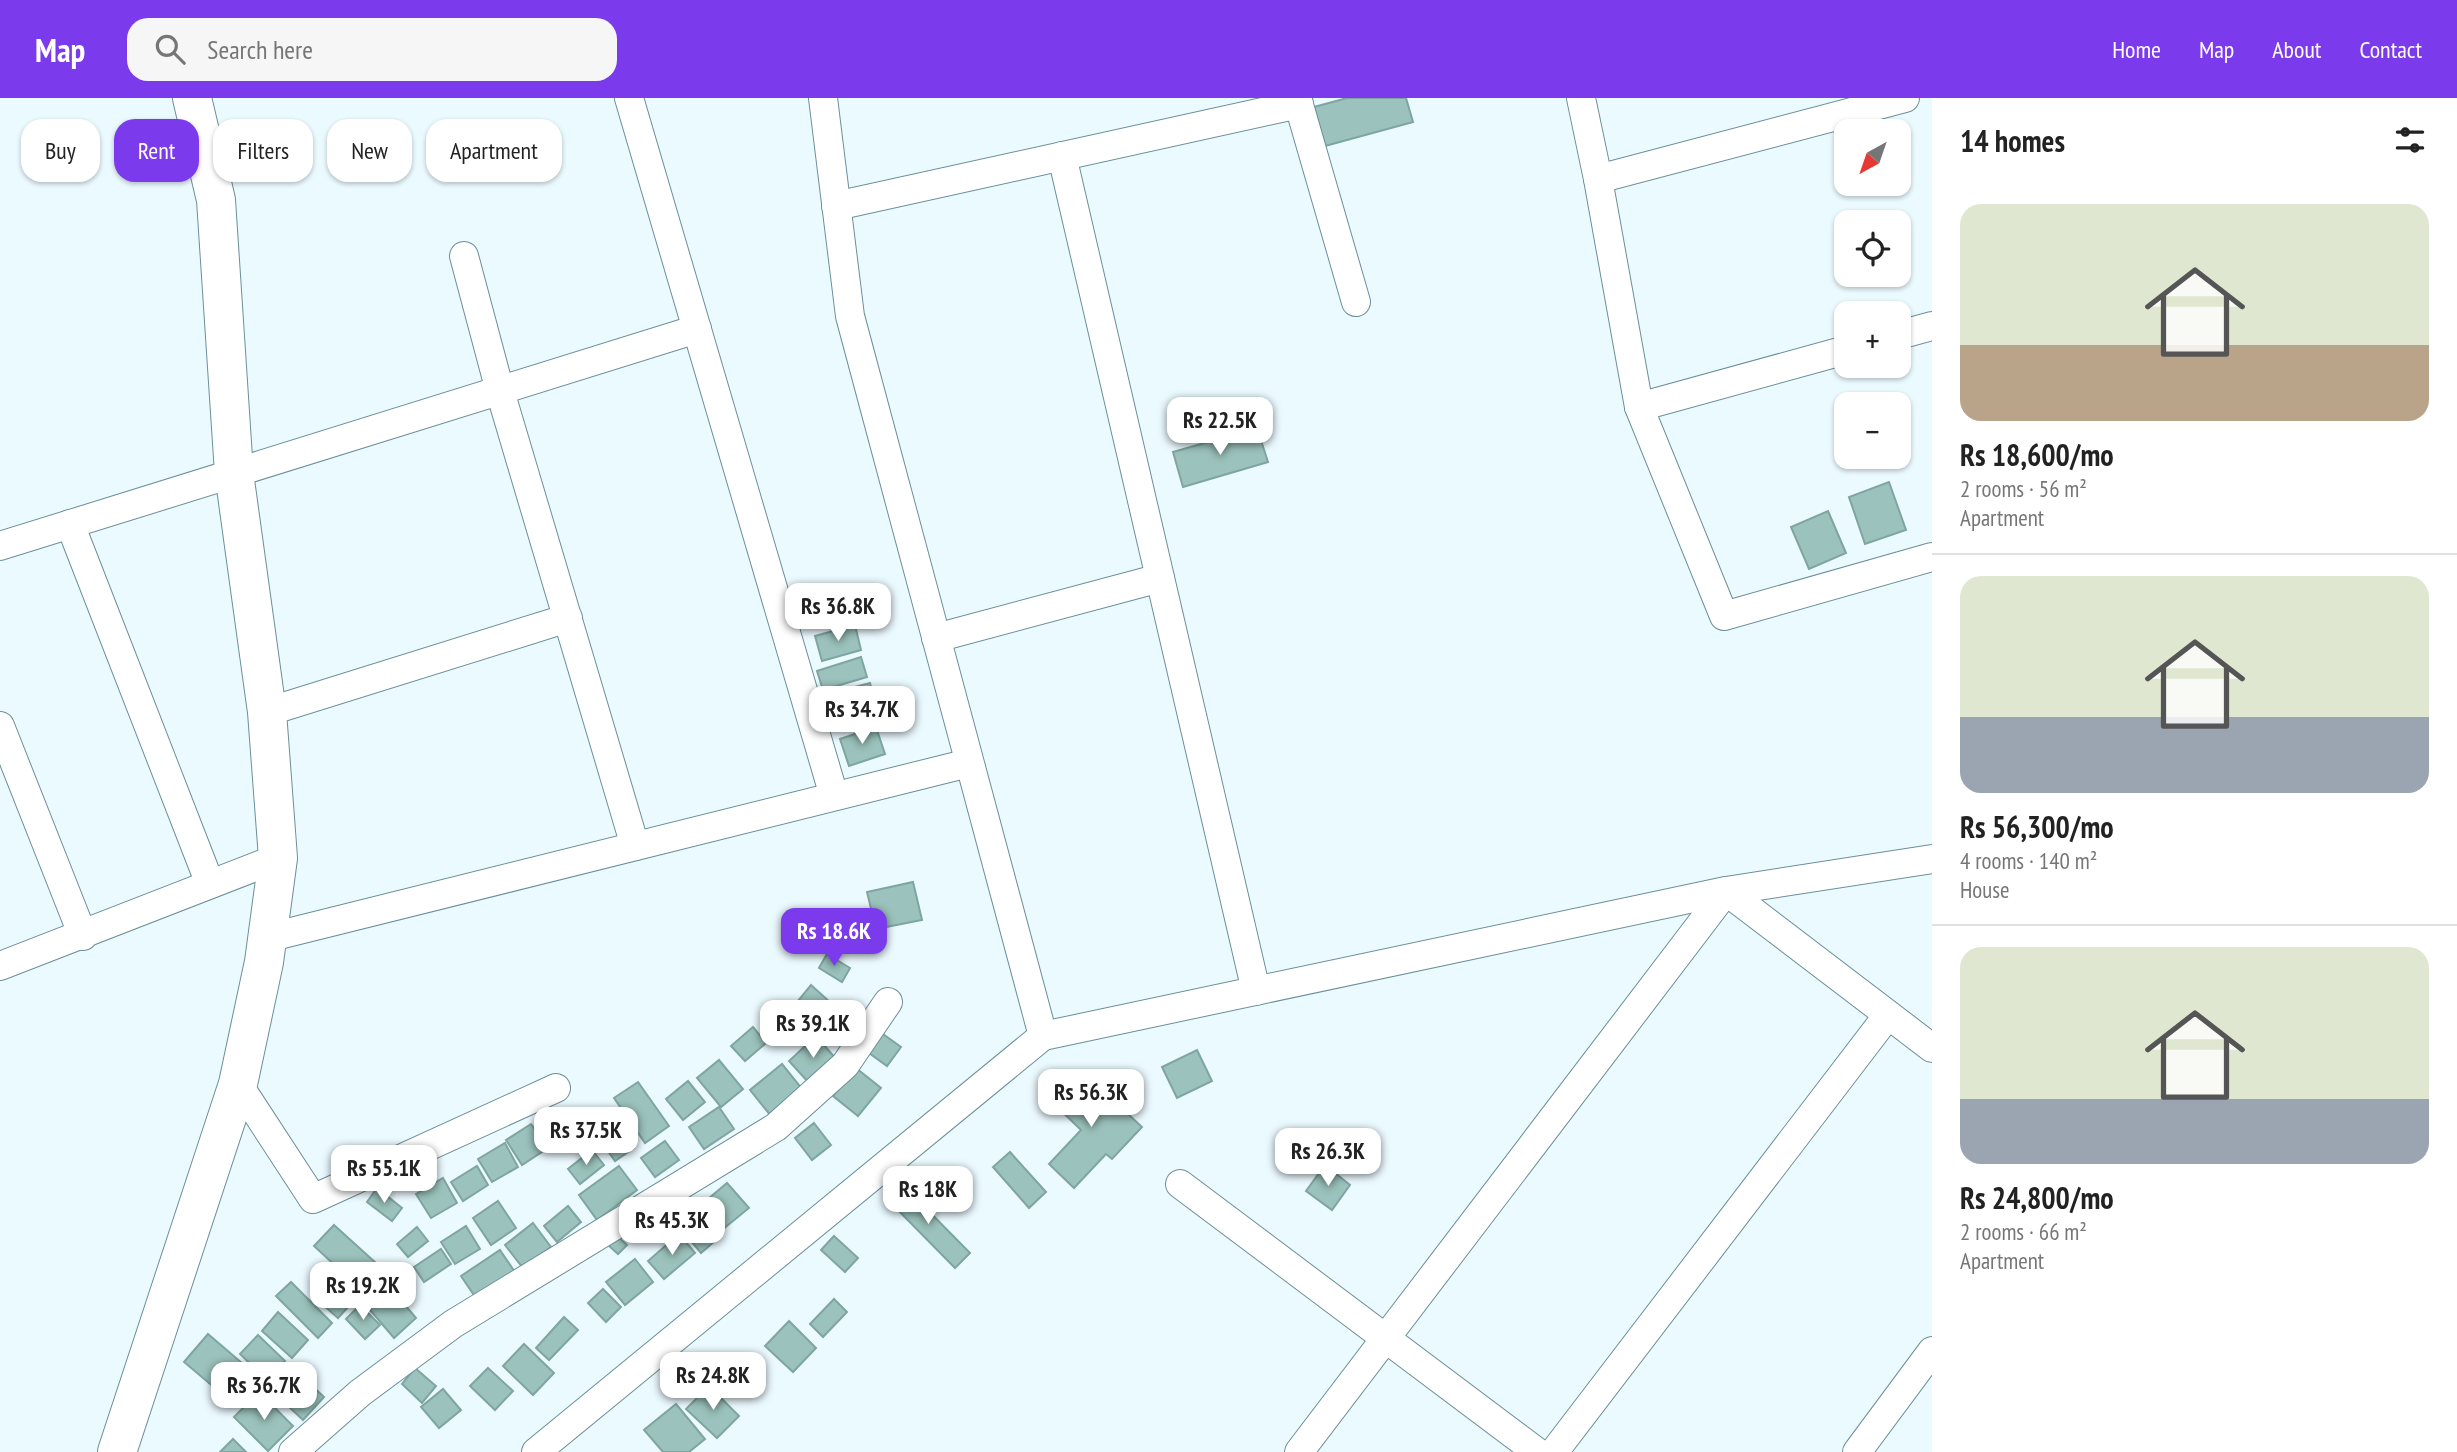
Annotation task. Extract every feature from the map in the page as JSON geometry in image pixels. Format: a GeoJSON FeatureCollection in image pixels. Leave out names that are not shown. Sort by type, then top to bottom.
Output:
{"type":"FeatureCollection","features":[{"type":"Feature","properties":{"kind":"street"},"geometry":{"type":"LineString","coordinates":[[117,1452],[238,1084],[267,938],[278,858],[267,712],[234,473],[216,200],[192,98]]}},
{"type":"Feature","properties":{"kind":"street"},"geometry":{"type":"LineString","coordinates":[[629,98],[834,796]]}},
{"type":"Feature","properties":{"kind":"street"},"geometry":{"type":"LineString","coordinates":[[823,98],[850,316],[1043,1036]]}},
{"type":"Feature","properties":{"kind":"street"},"geometry":{"type":"LineString","coordinates":[[1581,98],[1639,407],[1724,616],[1932,557]]}},
{"type":"Feature","properties":{"kind":"street"},"geometry":{"type":"LineString","coordinates":[[1598,179],[1905,98]]}},
{"type":"Feature","properties":{"kind":"street"},"geometry":{"type":"LineString","coordinates":[[836,206],[1298,101],[1356,302]]}},
{"type":"Feature","properties":{"kind":"street"},"geometry":{"type":"LineString","coordinates":[[1062,156],[1256,991]]}},
{"type":"Feature","properties":{"kind":"street"},"geometry":{"type":"LineString","coordinates":[[464,256],[500,391],[635,846]]}},
{"type":"Feature","properties":{"kind":"street"},"geometry":{"type":"LineString","coordinates":[[1911,332],[1932,326]]}},
{"type":"Feature","properties":{"kind":"street"},"geometry":{"type":"LineString","coordinates":[[0,546],[697,329]]}},
{"type":"Feature","properties":{"kind":"street"},"geometry":{"type":"LineString","coordinates":[[1639,407],[1834,353]]}},
{"type":"Feature","properties":{"kind":"street"},"geometry":{"type":"LineString","coordinates":[[70,524],[210,884]]}},
{"type":"Feature","properties":{"kind":"street"},"geometry":{"type":"LineString","coordinates":[[936,638],[1160,578]]}},
{"type":"Feature","properties":{"kind":"street"},"geometry":{"type":"LineString","coordinates":[[267,712],[568,618]]}},
{"type":"Feature","properties":{"kind":"street"},"geometry":{"type":"LineString","coordinates":[[0,726],[83,936]]}},
{"type":"Feature","properties":{"kind":"street"},"geometry":{"type":"LineString","coordinates":[[267,938],[969,763]]}},
{"type":"Feature","properties":{"kind":"street"},"geometry":{"type":"LineString","coordinates":[[0,966],[278,858]]}},
{"type":"Feature","properties":{"kind":"street"},"geometry":{"type":"LineString","coordinates":[[537,1452],[1043,1036],[1726,891],[1932,859]]}},
{"type":"Feature","properties":{"kind":"street"},"geometry":{"type":"LineString","coordinates":[[1726,891],[1932,1048]]}},
{"type":"Feature","properties":{"kind":"street"},"geometry":{"type":"LineString","coordinates":[[1299,1452],[1726,891]]}},
{"type":"Feature","properties":{"kind":"street"},"geometry":{"type":"LineString","coordinates":[[293,1452],[360,1393],[453,1324],[776,1128],[845,1065],[888,1002]]}},
{"type":"Feature","properties":{"kind":"street"},"geometry":{"type":"LineString","coordinates":[[1554,1452],[1888,1015]]}},
{"type":"Feature","properties":{"kind":"street"},"geometry":{"type":"LineString","coordinates":[[238,1084],[313,1199],[556,1088]]}},
{"type":"Feature","properties":{"kind":"street"},"geometry":{"type":"LineString","coordinates":[[1180,1184],[1385,1337],[1521,1447]]}},
{"type":"Feature","properties":{"kind":"street"},"geometry":{"type":"LineString","coordinates":[[1857,1452],[1932,1351]]}},
{"type":"Feature","properties":{"kind":"building"},"geometry":{"type":"Polygon","coordinates":[[[1347,98],[1406,98],[1413,122],[1325,146],[1314,107],[1347,98]]]}},
{"type":"Feature","properties":{"kind":"building"},"geometry":{"type":"Polygon","coordinates":[[[1257,428],[1268,462],[1183,487],[1173,452],[1257,428]]]}},
{"type":"Feature","properties":{"kind":"building"},"geometry":{"type":"Polygon","coordinates":[[[1889,482],[1906,530],[1865,544],[1849,497],[1889,482]]]}},
{"type":"Feature","properties":{"kind":"building"},"geometry":{"type":"Polygon","coordinates":[[[1828,511],[1846,553],[1809,569],[1791,527],[1828,511]]]}},
{"type":"Feature","properties":{"kind":"building"},"geometry":{"type":"Polygon","coordinates":[[[855,625],[861,650],[822,661],[815,636],[855,625]]]}},
{"type":"Feature","properties":{"kind":"building"},"geometry":{"type":"Polygon","coordinates":[[[861,657],[867,677],[823,690],[817,671],[861,657]]]}},
{"type":"Feature","properties":{"kind":"building"},"geometry":{"type":"Polygon","coordinates":[[[870,683],[876,706],[838,715],[832,693],[870,683]]]}},
{"type":"Feature","properties":{"kind":"building"},"geometry":{"type":"Polygon","coordinates":[[[876,727],[885,754],[849,766],[840,739],[876,727]]]}},
{"type":"Feature","properties":{"kind":"building"},"geometry":{"type":"Polygon","coordinates":[[[913,882],[922,920],[876,929],[867,892],[913,882]]]}},
{"type":"Feature","properties":{"kind":"building"},"geometry":{"type":"Polygon","coordinates":[[[827,954],[850,968],[842,982],[819,968],[827,954]]]}},
{"type":"Feature","properties":{"kind":"building"},"geometry":{"type":"Polygon","coordinates":[[[811,985],[831,1003],[813,1024],[793,1007],[811,985]]]}},
{"type":"Feature","properties":{"kind":"building"},"geometry":{"type":"Polygon","coordinates":[[[753,1027],[766,1043],[745,1061],[731,1046],[753,1027]]]}},
{"type":"Feature","properties":{"kind":"building"},"geometry":{"type":"Polygon","coordinates":[[[883,1034],[901,1047],[887,1066],[869,1053],[883,1034]]]}},
{"type":"Feature","properties":{"kind":"building"},"geometry":{"type":"Polygon","coordinates":[[[816,1036],[837,1060],[810,1084],[789,1061],[816,1036]]]}},
{"type":"Feature","properties":{"kind":"building"},"geometry":{"type":"Polygon","coordinates":[[[1197,1050],[1212,1081],[1177,1098],[1162,1067],[1197,1050]]]}},
{"type":"Feature","properties":{"kind":"building"},"geometry":{"type":"Polygon","coordinates":[[[719,1060],[743,1089],[721,1107],[697,1078],[719,1060]]]}},
{"type":"Feature","properties":{"kind":"building"},"geometry":{"type":"Polygon","coordinates":[[[782,1064],[803,1090],[771,1116],[750,1090],[782,1064]]]}},
{"type":"Feature","properties":{"kind":"building"},"geometry":{"type":"Polygon","coordinates":[[[856,1068],[881,1088],[858,1116],[833,1096],[856,1068]]]}},
{"type":"Feature","properties":{"kind":"building"},"geometry":{"type":"Polygon","coordinates":[[[1082,1071],[1142,1127],[1112,1159],[1106,1154],[1074,1188],[1049,1164],[1081,1130],[1052,1102],[1082,1071]]]}},
{"type":"Feature","properties":{"kind":"building"},"geometry":{"type":"Polygon","coordinates":[[[688,1081],[705,1102],[683,1120],[666,1099],[688,1081]]]}},
{"type":"Feature","properties":{"kind":"building"},"geometry":{"type":"Polygon","coordinates":[[[638,1082],[669,1126],[645,1143],[614,1098],[638,1082]]]}},
{"type":"Feature","properties":{"kind":"building"},"geometry":{"type":"Polygon","coordinates":[[[719,1107],[734,1129],[704,1149],[689,1127],[719,1107]]]}},
{"type":"Feature","properties":{"kind":"building"},"geometry":{"type":"Polygon","coordinates":[[[571,1117],[581,1134],[553,1149],[543,1132],[571,1117]]]}},
{"type":"Feature","properties":{"kind":"building"},"geometry":{"type":"Polygon","coordinates":[[[615,1120],[634,1148],[615,1161],[596,1134],[615,1120]]]}},
{"type":"Feature","properties":{"kind":"building"},"geometry":{"type":"Polygon","coordinates":[[[814,1123],[831,1145],[812,1160],[795,1138],[814,1123]]]}},
{"type":"Feature","properties":{"kind":"building"},"geometry":{"type":"Polygon","coordinates":[[[531,1124],[548,1148],[522,1165],[506,1140],[531,1124]]]}},
{"type":"Feature","properties":{"kind":"building"},"geometry":{"type":"Polygon","coordinates":[[[665,1141],[679,1160],[655,1177],[641,1158],[665,1141]]]}},
{"type":"Feature","properties":{"kind":"building"},"geometry":{"type":"Polygon","coordinates":[[[505,1143],[518,1167],[492,1182],[478,1159],[505,1143]]]}},
{"type":"Feature","properties":{"kind":"building"},"geometry":{"type":"Polygon","coordinates":[[[592,1150],[604,1165],[580,1184],[568,1169],[592,1150]]]}},
{"type":"Feature","properties":{"kind":"building"},"geometry":{"type":"Polygon","coordinates":[[[1010,1152],[1046,1192],[1029,1208],[993,1167],[1010,1152]]]}},
{"type":"Feature","properties":{"kind":"building"},"geometry":{"type":"Polygon","coordinates":[[[1325,1165],[1350,1185],[1332,1210],[1306,1191],[1325,1165]]]}},
{"type":"Feature","properties":{"kind":"building"},"geometry":{"type":"Polygon","coordinates":[[[477,1166],[488,1185],[463,1201],[451,1182],[477,1166]]]}},
{"type":"Feature","properties":{"kind":"building"},"geometry":{"type":"Polygon","coordinates":[[[619,1166],[637,1190],[597,1220],[579,1195],[619,1166]]]}},
{"type":"Feature","properties":{"kind":"building"},"geometry":{"type":"Polygon","coordinates":[[[443,1178],[457,1203],[431,1218],[416,1194],[443,1178]]]}},
{"type":"Feature","properties":{"kind":"building"},"geometry":{"type":"Polygon","coordinates":[[[727,1183],[749,1208],[723,1229],[702,1204],[727,1183]]]}},
{"type":"Feature","properties":{"kind":"building"},"geometry":{"type":"Polygon","coordinates":[[[902,1184],[970,1253],[955,1268],[887,1199],[902,1184]]]}},
{"type":"Feature","properties":{"kind":"building"},"geometry":{"type":"Polygon","coordinates":[[[377,1188],[402,1208],[392,1221],[367,1202],[377,1188]]]}},
{"type":"Feature","properties":{"kind":"building"},"geometry":{"type":"Polygon","coordinates":[[[498,1201],[516,1228],[491,1245],[473,1218],[498,1201]]]}},
{"type":"Feature","properties":{"kind":"building"},"geometry":{"type":"Polygon","coordinates":[[[682,1201],[715,1241],[701,1253],[668,1213],[682,1201]]]}},
{"type":"Feature","properties":{"kind":"building"},"geometry":{"type":"Polygon","coordinates":[[[568,1206],[581,1222],[557,1242],[544,1226],[568,1206]]]}},
{"type":"Feature","properties":{"kind":"building"},"geometry":{"type":"Polygon","coordinates":[[[533,1223],[551,1247],[523,1268],[505,1245],[533,1223]]]}},
{"type":"Feature","properties":{"kind":"building"},"geometry":{"type":"Polygon","coordinates":[[[334,1225],[387,1273],[367,1295],[314,1246],[334,1225]]]}},
{"type":"Feature","properties":{"kind":"building"},"geometry":{"type":"Polygon","coordinates":[[[466,1226],[480,1249],[455,1264],[441,1242],[466,1226]]]}},
{"type":"Feature","properties":{"kind":"building"},"geometry":{"type":"Polygon","coordinates":[[[417,1227],[428,1241],[408,1257],[397,1244],[417,1227]]]}},
{"type":"Feature","properties":{"kind":"building"},"geometry":{"type":"Polygon","coordinates":[[[679,1234],[695,1253],[664,1279],[648,1261],[679,1234]]]}},
{"type":"Feature","properties":{"kind":"building"},"geometry":{"type":"Polygon","coordinates":[[[617,1236],[627,1245],[618,1254],[608,1245],[617,1236]]]}},
{"type":"Feature","properties":{"kind":"building"},"geometry":{"type":"Polygon","coordinates":[[[834,1236],[858,1258],[845,1272],[821,1250],[834,1236]]]}},
{"type":"Feature","properties":{"kind":"building"},"geometry":{"type":"Polygon","coordinates":[[[441,1249],[451,1264],[424,1282],[414,1267],[441,1249]]]}},
{"type":"Feature","properties":{"kind":"building"},"geometry":{"type":"Polygon","coordinates":[[[500,1250],[521,1281],[482,1307],[461,1276],[500,1250]]]}},
{"type":"Feature","properties":{"kind":"building"},"geometry":{"type":"Polygon","coordinates":[[[635,1259],[653,1282],[625,1305],[606,1282],[635,1259]]]}},
{"type":"Feature","properties":{"kind":"building"},"geometry":{"type":"Polygon","coordinates":[[[334,1276],[357,1297],[338,1318],[314,1297],[334,1276]]]}},
{"type":"Feature","properties":{"kind":"building"},"geometry":{"type":"Polygon","coordinates":[[[291,1282],[332,1323],[318,1338],[276,1296],[291,1282]]]}},
{"type":"Feature","properties":{"kind":"building"},"geometry":{"type":"Polygon","coordinates":[[[388,1285],[416,1318],[394,1338],[365,1304],[388,1285]]]}},
{"type":"Feature","properties":{"kind":"building"},"geometry":{"type":"Polygon","coordinates":[[[603,1289],[621,1307],[606,1322],[588,1303],[603,1289]]]}},
{"type":"Feature","properties":{"kind":"building"},"geometry":{"type":"Polygon","coordinates":[[[834,1299],[847,1312],[823,1337],[810,1324],[834,1299]]]}},
{"type":"Feature","properties":{"kind":"building"},"geometry":{"type":"Polygon","coordinates":[[[360,1305],[380,1325],[365,1339],[346,1319],[360,1305]]]}},
{"type":"Feature","properties":{"kind":"building"},"geometry":{"type":"Polygon","coordinates":[[[278,1312],[308,1340],[292,1358],[262,1331],[278,1312]]]}},
{"type":"Feature","properties":{"kind":"building"},"geometry":{"type":"Polygon","coordinates":[[[564,1317],[578,1330],[549,1360],[536,1348],[564,1317]]]}},
{"type":"Feature","properties":{"kind":"building"},"geometry":{"type":"Polygon","coordinates":[[[789,1321],[816,1348],[793,1372],[765,1346],[789,1321]]]}},
{"type":"Feature","properties":{"kind":"building"},"geometry":{"type":"Polygon","coordinates":[[[208,1334],[257,1376],[234,1404],[184,1362],[208,1334]]]}},
{"type":"Feature","properties":{"kind":"building"},"geometry":{"type":"Polygon","coordinates":[[[258,1335],[285,1361],[267,1380],[240,1354],[258,1335]]]}},
{"type":"Feature","properties":{"kind":"building"},"geometry":{"type":"Polygon","coordinates":[[[524,1344],[554,1373],[533,1395],[503,1366],[524,1344]]]}},
{"type":"Feature","properties":{"kind":"building"},"geometry":{"type":"Polygon","coordinates":[[[291,1366],[324,1397],[303,1420],[270,1389],[291,1366]]]}},
{"type":"Feature","properties":{"kind":"building"},"geometry":{"type":"Polygon","coordinates":[[[415,1368],[436,1386],[422,1403],[402,1384],[415,1368]]]}},
{"type":"Feature","properties":{"kind":"building"},"geometry":{"type":"Polygon","coordinates":[[[488,1368],[513,1391],[495,1410],[470,1386],[488,1368]]]}},
{"type":"Feature","properties":{"kind":"building"},"geometry":{"type":"Polygon","coordinates":[[[709,1386],[739,1416],[717,1438],[686,1409],[709,1386]]]}},
{"type":"Feature","properties":{"kind":"building"},"geometry":{"type":"Polygon","coordinates":[[[443,1389],[461,1410],[439,1428],[421,1407],[443,1389]]]}},
{"type":"Feature","properties":{"kind":"building"},"geometry":{"type":"Polygon","coordinates":[[[259,1392],[293,1426],[268,1451],[234,1417],[259,1392]]]}},
{"type":"Feature","properties":{"kind":"building"},"geometry":{"type":"Polygon","coordinates":[[[676,1404],[705,1439],[689,1452],[663,1452],[644,1430],[676,1404]]]}},
{"type":"Feature","properties":{"kind":"building"},"geometry":{"type":"Polygon","coordinates":[[[233,1439],[246,1452],[220,1452],[233,1439]]]}}]}
